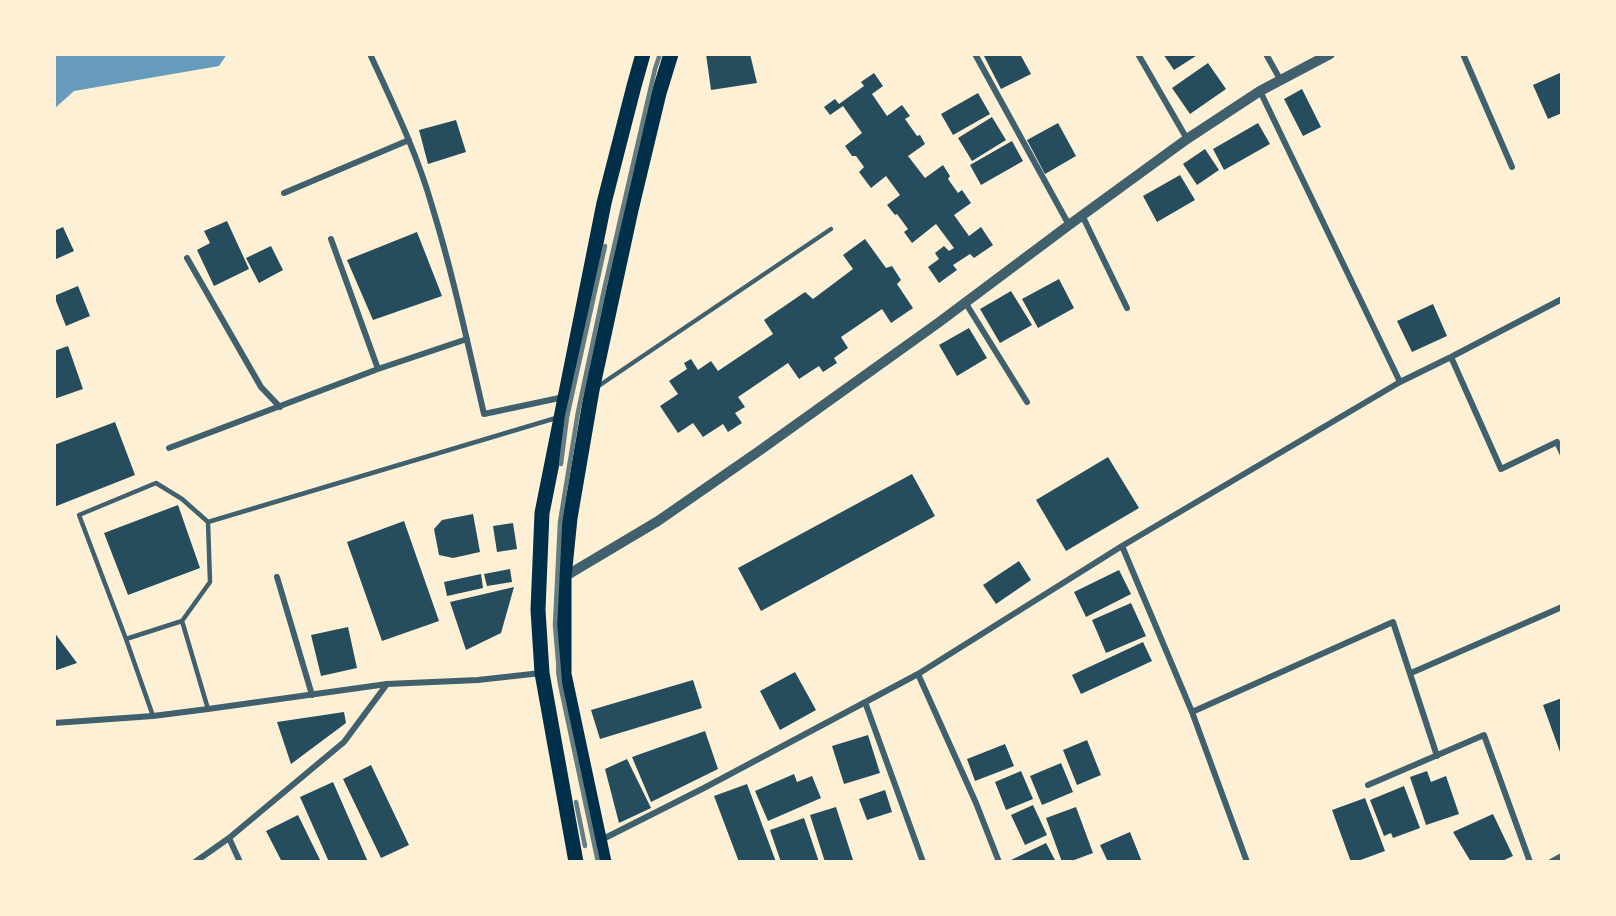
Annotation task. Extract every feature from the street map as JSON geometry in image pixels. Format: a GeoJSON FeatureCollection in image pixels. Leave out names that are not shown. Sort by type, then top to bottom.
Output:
{"type":"FeatureCollection","features":[{"type":"Feature","properties":{"kind":"main road"},"geometry":{"type":"LineString","coordinates":[[576,862],[542,673],[538,610],[542,513],[604,203],[644,54]]}},
{"type":"Feature","properties":{"kind":"main road"},"geometry":{"type":"LineString","coordinates":[[604,862],[564,674],[564,577],[570,518],[592,390],[634,198],[670,54]]}},
{"type":"Feature","properties":{"kind":"main road"},"geometry":{"type":"LineString","coordinates":[[542,673],[564,674]]}},
{"type":"Feature","properties":{"kind":"street"},"geometry":{"type":"LineString","coordinates":[[370,54],[409,140],[432,205],[484,414],[564,397]]}},
{"type":"Feature","properties":{"kind":"street"},"geometry":{"type":"LineString","coordinates":[[975,54],[1069,225]]}},
{"type":"Feature","properties":{"kind":"street"},"geometry":{"type":"LineString","coordinates":[[1138,54],[1187,139]]}},
{"type":"Feature","properties":{"kind":"street"},"geometry":{"type":"LineString","coordinates":[[1266,54],[1281,81]]}},
{"type":"Feature","properties":{"kind":"street"},"geometry":{"type":"LineString","coordinates":[[564,577],[658,521],[759,451],[1187,139],[1260,91],[1330,54]]}},
{"type":"Feature","properties":{"kind":"street"},"geometry":{"type":"LineString","coordinates":[[1463,54],[1512,167]]}},
{"type":"Feature","properties":{"kind":"street"},"geometry":{"type":"LineString","coordinates":[[1260,91],[1400,382]]}},
{"type":"Feature","properties":{"kind":"street"},"geometry":{"type":"LineString","coordinates":[[284,194],[409,140]]}},
{"type":"Feature","properties":{"kind":"street"},"geometry":{"type":"LineString","coordinates":[[1082,215],[1126,308]]}},
{"type":"Feature","properties":{"kind":"street"},"geometry":{"type":"LineString","coordinates":[[332,239],[378,369]]}},
{"type":"Feature","properties":{"kind":"street"},"geometry":{"type":"LineString","coordinates":[[187,258],[261,387],[280,406]]}},
{"type":"Feature","properties":{"kind":"street"},"geometry":{"type":"LineString","coordinates":[[600,841],[918,674],[1122,546],[1400,382],[1562,299]]}},
{"type":"Feature","properties":{"kind":"street"},"geometry":{"type":"LineString","coordinates":[[965,302],[1027,402]]}},
{"type":"Feature","properties":{"kind":"street"},"geometry":{"type":"LineString","coordinates":[[169,448],[378,369],[467,339]]}},
{"type":"Feature","properties":{"kind":"street"},"geometry":{"type":"LineString","coordinates":[[1451,357],[1501,469],[1557,442],[1562,453]]}},
{"type":"Feature","properties":{"kind":"street"},"geometry":{"type":"LineString","coordinates":[[1122,546],[1192,712],[1247,862]]}},
{"type":"Feature","properties":{"kind":"street"},"geometry":{"type":"LineString","coordinates":[[277,577],[312,695]]}},
{"type":"Feature","properties":{"kind":"street"},"geometry":{"type":"LineString","coordinates":[[1411,673],[1562,607]]}},
{"type":"Feature","properties":{"kind":"street"},"geometry":{"type":"LineString","coordinates":[[1192,712],[1393,622],[1437,756]]}},
{"type":"Feature","properties":{"kind":"street"},"geometry":{"type":"LineString","coordinates":[[54,723],[153,716],[387,684],[478,680],[542,673]]}},
{"type":"Feature","properties":{"kind":"street"},"geometry":{"type":"LineString","coordinates":[[918,674],[976,803],[999,862]]}},
{"type":"Feature","properties":{"kind":"street"},"geometry":{"type":"LineString","coordinates":[[195,862],[229,838],[344,742],[387,684]]}},
{"type":"Feature","properties":{"kind":"street"},"geometry":{"type":"LineString","coordinates":[[865,702],[923,862]]}},
{"type":"Feature","properties":{"kind":"street"},"geometry":{"type":"LineString","coordinates":[[1368,785],[1484,735],[1530,862]]}},
{"type":"Feature","properties":{"kind":"street"},"geometry":{"type":"LineString","coordinates":[[229,838],[240,862]]}},
{"type":"Feature","properties":{"kind":"street"},"geometry":{"type":"LineString","coordinates":[[1551,862],[1562,856]]}},
{"type":"Feature","properties":{"kind":"lane"},"geometry":{"type":"LineString","coordinates":[[592,390],[831,229]]}},
{"type":"Feature","properties":{"kind":"lane"},"geometry":{"type":"LineString","coordinates":[[208,522],[561,417]]}},
{"type":"Feature","properties":{"kind":"lane"},"geometry":{"type":"LineString","coordinates":[[126,639],[182,621],[210,582],[208,522],[182,499],[156,483],[79,515],[153,716]]}},
{"type":"Feature","properties":{"kind":"lane"},"geometry":{"type":"LineString","coordinates":[[182,621],[208,709]]}},
{"type":"Feature","properties":{"kind":"water"},"geometry":{"type":"Polygon","coordinates":[[[54,54],[227,54],[219,66],[74,91],[54,109],[54,54]]]}},
{"type":"Feature","properties":{"kind":"building"},"geometry":{"type":"Polygon","coordinates":[[[706,54],[750,54],[757,83],[711,90],[706,54]]]}},
{"type":"Feature","properties":{"kind":"building"},"geometry":{"type":"Polygon","coordinates":[[[1020,54],[1031,74],[1001,89],[984,56],[1020,54]]]}},
{"type":"Feature","properties":{"kind":"building"},"geometry":{"type":"Polygon","coordinates":[[[1163,54],[1199,54],[1174,70],[1163,54]]]}},
{"type":"Feature","properties":{"kind":"building"},"geometry":{"type":"Polygon","coordinates":[[[1208,63],[1226,89],[1190,114],[1172,88],[1208,63]]]}},
{"type":"Feature","properties":{"kind":"building"},"geometry":{"type":"Polygon","coordinates":[[[1562,72],[1562,113],[1548,119],[1533,85],[1562,72]]]}},
{"type":"Feature","properties":{"kind":"building"},"geometry":{"type":"Polygon","coordinates":[[[874,73],[883,86],[872,94],[887,116],[902,105],[910,116],[905,119],[925,144],[908,156],[925,178],[943,165],[950,176],[948,179],[958,193],[962,190],[971,203],[954,215],[969,236],[981,227],[993,245],[974,258],[970,254],[953,265],[957,270],[939,283],[928,267],[939,259],[935,253],[944,246],[949,251],[954,248],[936,224],[912,243],[904,232],[908,229],[887,205],[900,195],[886,176],[871,188],[859,172],[864,167],[845,146],[862,133],[843,106],[830,115],[824,107],[835,99],[839,104],[864,86],[861,82],[874,73]]]}},
{"type":"Feature","properties":{"kind":"building"},"geometry":{"type":"Polygon","coordinates":[[[1302,89],[1321,127],[1303,136],[1284,99],[1302,89]]]}},
{"type":"Feature","properties":{"kind":"building"},"geometry":{"type":"Polygon","coordinates":[[[978,93],[990,114],[953,135],[941,114],[978,93]]]}},
{"type":"Feature","properties":{"kind":"building"},"geometry":{"type":"Polygon","coordinates":[[[992,117],[1006,140],[972,161],[958,138],[992,117]]]}},
{"type":"Feature","properties":{"kind":"building"},"geometry":{"type":"Polygon","coordinates":[[[456,120],[466,152],[428,164],[419,130],[456,120]]]}},
{"type":"Feature","properties":{"kind":"building"},"geometry":{"type":"Polygon","coordinates":[[[1058,123],[1076,156],[1045,174],[1027,140],[1058,123]]]}},
{"type":"Feature","properties":{"kind":"building"},"geometry":{"type":"Polygon","coordinates":[[[1258,123],[1270,144],[1224,170],[1213,149],[1258,123]]]}},
{"type":"Feature","properties":{"kind":"building"},"geometry":{"type":"Polygon","coordinates":[[[1012,141],[1023,161],[981,185],[970,165],[1012,141]]]}},
{"type":"Feature","properties":{"kind":"building"},"geometry":{"type":"Polygon","coordinates":[[[1205,149],[1219,170],[1197,185],[1183,164],[1205,149]]]}},
{"type":"Feature","properties":{"kind":"building"},"geometry":{"type":"Polygon","coordinates":[[[1180,175],[1195,200],[1157,222],[1143,196],[1180,175]]]}},
{"type":"Feature","properties":{"kind":"building"},"geometry":{"type":"Polygon","coordinates":[[[227,221],[249,269],[214,286],[197,250],[210,243],[204,231],[227,221]]]}},
{"type":"Feature","properties":{"kind":"building"},"geometry":{"type":"Polygon","coordinates":[[[63,227],[74,251],[54,260],[54,231],[63,227]]]}},
{"type":"Feature","properties":{"kind":"building"},"geometry":{"type":"Polygon","coordinates":[[[417,232],[442,296],[373,320],[347,260],[417,232]]]}},
{"type":"Feature","properties":{"kind":"building"},"geometry":{"type":"Polygon","coordinates":[[[865,239],[886,268],[892,266],[901,280],[897,284],[913,308],[891,323],[882,309],[841,337],[848,348],[834,358],[837,363],[823,372],[819,366],[799,379],[788,363],[738,397],[745,407],[735,413],[742,423],[728,432],[723,424],[703,437],[693,423],[678,433],[660,406],[678,394],[669,381],[687,369],[684,363],[691,359],[698,370],[711,361],[718,371],[773,334],[764,320],[805,292],[813,299],[853,269],[843,255],[865,239]]]}},
{"type":"Feature","properties":{"kind":"building"},"geometry":{"type":"Polygon","coordinates":[[[271,246],[283,270],[259,283],[246,258],[271,246]]]}},
{"type":"Feature","properties":{"kind":"building"},"geometry":{"type":"Polygon","coordinates":[[[1059,279],[1074,308],[1038,328],[1022,299],[1059,279]]]}},
{"type":"Feature","properties":{"kind":"building"},"geometry":{"type":"Polygon","coordinates":[[[78,286],[90,316],[66,326],[54,296],[78,286]]]}},
{"type":"Feature","properties":{"kind":"building"},"geometry":{"type":"Polygon","coordinates":[[[1011,291],[1032,325],[1000,343],[980,309],[1011,291]]]}},
{"type":"Feature","properties":{"kind":"building"},"geometry":{"type":"Polygon","coordinates":[[[1433,304],[1447,336],[1412,352],[1397,321],[1433,304]]]}},
{"type":"Feature","properties":{"kind":"building"},"geometry":{"type":"Polygon","coordinates":[[[969,328],[987,358],[957,376],[939,345],[969,328]]]}},
{"type":"Feature","properties":{"kind":"building"},"geometry":{"type":"Polygon","coordinates":[[[68,346],[83,389],[54,399],[54,351],[68,346]]]}},
{"type":"Feature","properties":{"kind":"building"},"geometry":{"type":"Polygon","coordinates":[[[115,422],[135,475],[54,507],[54,445],[115,422]]]}},
{"type":"Feature","properties":{"kind":"building"},"geometry":{"type":"Polygon","coordinates":[[[1108,457],[1139,508],[1066,551],[1036,500],[1108,457]]]}},
{"type":"Feature","properties":{"kind":"building"},"geometry":{"type":"Polygon","coordinates":[[[912,474],[935,516],[761,611],[738,568],[912,474]]]}},
{"type":"Feature","properties":{"kind":"building"},"geometry":{"type":"Polygon","coordinates":[[[178,505],[200,568],[128,595],[104,533],[178,505]]]}},
{"type":"Feature","properties":{"kind":"building"},"geometry":{"type":"Polygon","coordinates":[[[473,514],[480,552],[453,558],[439,555],[434,529],[442,520],[473,514]]]}},
{"type":"Feature","properties":{"kind":"building"},"geometry":{"type":"Polygon","coordinates":[[[404,521],[439,621],[382,641],[347,542],[404,521]]]}},
{"type":"Feature","properties":{"kind":"building"},"geometry":{"type":"Polygon","coordinates":[[[513,523],[517,549],[497,552],[493,526],[513,523]]]}},
{"type":"Feature","properties":{"kind":"building"},"geometry":{"type":"Polygon","coordinates":[[[1019,561],[1031,580],[996,604],[983,585],[1019,561]]]}},
{"type":"Feature","properties":{"kind":"building"},"geometry":{"type":"Polygon","coordinates":[[[510,569],[512,582],[487,586],[484,574],[510,569]]]}},
{"type":"Feature","properties":{"kind":"building"},"geometry":{"type":"Polygon","coordinates":[[[1119,570],[1131,594],[1086,617],[1074,592],[1119,570]]]}},
{"type":"Feature","properties":{"kind":"building"},"geometry":{"type":"Polygon","coordinates":[[[481,574],[483,588],[447,596],[444,582],[481,574]]]}},
{"type":"Feature","properties":{"kind":"building"},"geometry":{"type":"Polygon","coordinates":[[[514,587],[501,633],[466,650],[450,602],[514,587]]]}},
{"type":"Feature","properties":{"kind":"building"},"geometry":{"type":"Polygon","coordinates":[[[1131,603],[1146,636],[1106,653],[1092,620],[1131,603]]]}},
{"type":"Feature","properties":{"kind":"building"},"geometry":{"type":"Polygon","coordinates":[[[348,627],[357,668],[321,676],[311,635],[348,627]]]}},
{"type":"Feature","properties":{"kind":"building"},"geometry":{"type":"Polygon","coordinates":[[[54,632],[77,663],[54,671],[54,632]]]}},
{"type":"Feature","properties":{"kind":"building"},"geometry":{"type":"Polygon","coordinates":[[[1143,642],[1152,661],[1081,694],[1072,675],[1143,642]]]}},
{"type":"Feature","properties":{"kind":"building"},"geometry":{"type":"Polygon","coordinates":[[[795,672],[816,710],[780,730],[760,691],[795,672]]]}},
{"type":"Feature","properties":{"kind":"building"},"geometry":{"type":"Polygon","coordinates":[[[693,680],[702,708],[600,739],[591,710],[693,680]]]}},
{"type":"Feature","properties":{"kind":"building"},"geometry":{"type":"Polygon","coordinates":[[[1562,698],[1562,751],[1560,752],[1543,705],[1562,698]]]}},
{"type":"Feature","properties":{"kind":"building"},"geometry":{"type":"Polygon","coordinates":[[[344,712],[346,723],[291,764],[277,722],[344,712]]]}},
{"type":"Feature","properties":{"kind":"building"},"geometry":{"type":"Polygon","coordinates":[[[705,731],[718,769],[651,802],[632,757],[705,731]]]}},
{"type":"Feature","properties":{"kind":"building"},"geometry":{"type":"Polygon","coordinates":[[[868,735],[880,773],[844,784],[832,746],[868,735]]]}},
{"type":"Feature","properties":{"kind":"building"},"geometry":{"type":"Polygon","coordinates":[[[1087,740],[1101,775],[1077,785],[1063,750],[1087,740]]]}},
{"type":"Feature","properties":{"kind":"building"},"geometry":{"type":"Polygon","coordinates":[[[1005,744],[1014,766],[975,781],[967,759],[1005,744]]]}},
{"type":"Feature","properties":{"kind":"building"},"geometry":{"type":"Polygon","coordinates":[[[627,759],[651,808],[619,823],[605,769],[627,759]]]}},
{"type":"Feature","properties":{"kind":"building"},"geometry":{"type":"Polygon","coordinates":[[[1061,763],[1073,792],[1042,805],[1030,776],[1061,763]]]}},
{"type":"Feature","properties":{"kind":"building"},"geometry":{"type":"Polygon","coordinates":[[[371,765],[409,845],[381,858],[343,779],[371,765]]]}},
{"type":"Feature","properties":{"kind":"building"},"geometry":{"type":"Polygon","coordinates":[[[1021,771],[1033,799],[1006,810],[995,782],[1021,771]]]}},
{"type":"Feature","properties":{"kind":"building"},"geometry":{"type":"Polygon","coordinates":[[[1427,771],[1431,782],[1446,776],[1459,814],[1426,825],[1410,777],[1427,771]]]}},
{"type":"Feature","properties":{"kind":"building"},"geometry":{"type":"Polygon","coordinates":[[[794,774],[797,782],[812,776],[821,798],[768,821],[755,791],[794,774]]]}},
{"type":"Feature","properties":{"kind":"building"},"geometry":{"type":"Polygon","coordinates":[[[333,782],[368,862],[329,862],[300,797],[333,782]]]}},
{"type":"Feature","properties":{"kind":"building"},"geometry":{"type":"Polygon","coordinates":[[[747,784],[776,862],[739,862],[714,796],[747,784]]]}},
{"type":"Feature","properties":{"kind":"building"},"geometry":{"type":"Polygon","coordinates":[[[1404,786],[1420,828],[1393,838],[1391,833],[1384,836],[1370,800],[1404,786]]]}},
{"type":"Feature","properties":{"kind":"building"},"geometry":{"type":"Polygon","coordinates":[[[885,790],[892,812],[867,820],[859,799],[885,790]]]}},
{"type":"Feature","properties":{"kind":"building"},"geometry":{"type":"Polygon","coordinates":[[[1365,798],[1385,851],[1351,862],[1332,810],[1365,798]]]}},
{"type":"Feature","properties":{"kind":"building"},"geometry":{"type":"Polygon","coordinates":[[[1033,805],[1047,835],[1025,845],[1011,815],[1033,805]]]}},
{"type":"Feature","properties":{"kind":"building"},"geometry":{"type":"Polygon","coordinates":[[[836,807],[853,860],[825,862],[810,815],[836,807]]]}},
{"type":"Feature","properties":{"kind":"building"},"geometry":{"type":"Polygon","coordinates":[[[1076,807],[1093,853],[1069,862],[1062,862],[1046,818],[1076,807]]]}},
{"type":"Feature","properties":{"kind":"building"},"geometry":{"type":"Polygon","coordinates":[[[1493,814],[1513,856],[1500,862],[1471,862],[1453,832],[1493,814]]]}},
{"type":"Feature","properties":{"kind":"building"},"geometry":{"type":"Polygon","coordinates":[[[298,815],[321,862],[282,862],[266,831],[298,815]]]}},
{"type":"Feature","properties":{"kind":"building"},"geometry":{"type":"Polygon","coordinates":[[[804,818],[819,862],[781,862],[770,830],[804,818]]]}},
{"type":"Feature","properties":{"kind":"building"},"geometry":{"type":"Polygon","coordinates":[[[1130,832],[1142,862],[1108,862],[1100,845],[1130,832]]]}},
{"type":"Feature","properties":{"kind":"building"},"geometry":{"type":"Polygon","coordinates":[[[1046,843],[1056,862],[1007,862],[1046,843]]]}},
{"type":"Feature","properties":{"kind":"railway"},"geometry":{"type":"LineString","coordinates":[[598,862],[560,684],[555,625],[560,522],[578,412],[604,290],[660,54]]}},
{"type":"Feature","properties":{"kind":"railway"},"geometry":{"type":"LineString","coordinates":[[561,464],[567,417],[605,246]]}},
{"type":"Feature","properties":{"kind":"railway"},"geometry":{"type":"LineString","coordinates":[[576,802],[585,846]]}}]}
